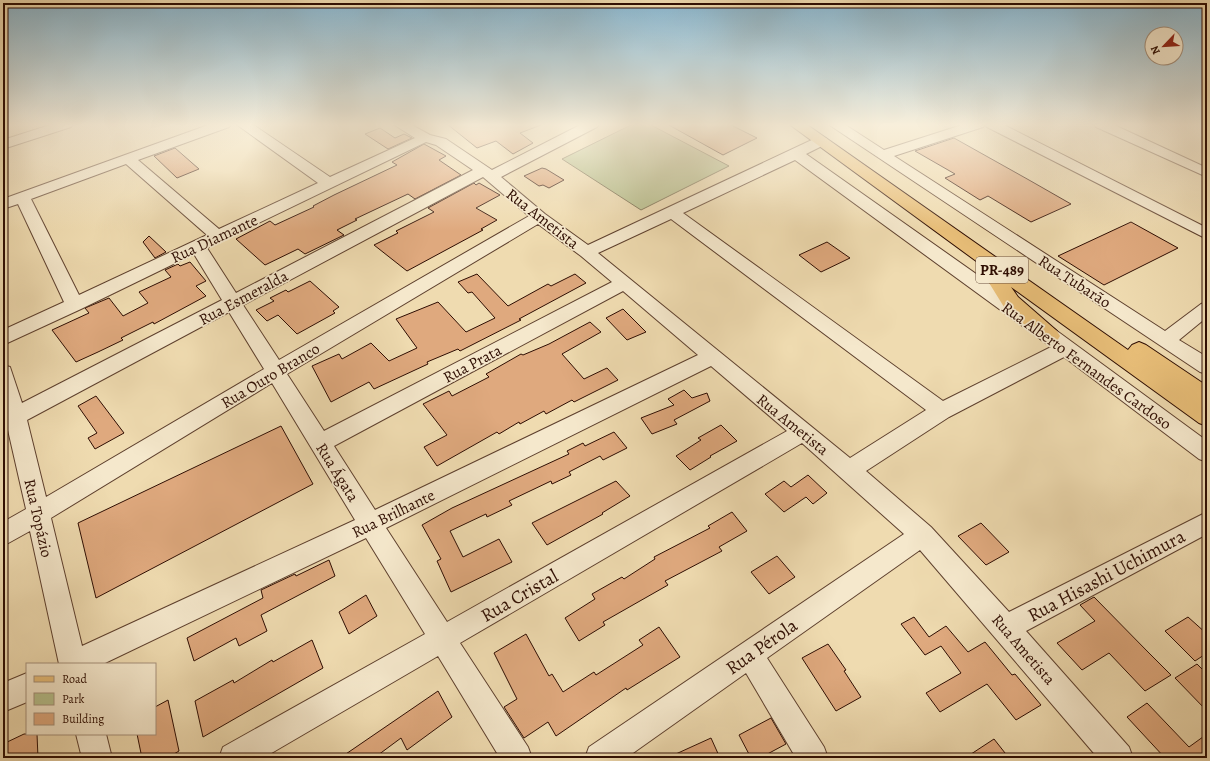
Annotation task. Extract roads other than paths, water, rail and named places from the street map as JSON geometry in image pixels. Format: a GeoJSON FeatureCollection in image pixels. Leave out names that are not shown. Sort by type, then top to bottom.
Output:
{"type":"FeatureCollection","features":[{"type":"Feature","properties":{"kind":"main road","name":"PR-489"},"geometry":{"type":"LineString","coordinates":[[854,160],[982,256],[1207,417]]}},
{"type":"Feature","properties":{"kind":"main road","name":"PR-489"},"geometry":{"type":"LineString","coordinates":[[858,160],[1207,398]]}},
{"type":"Feature","properties":{"kind":"main road"},"geometry":{"type":"LineString","coordinates":[[982,256],[1010,302],[1057,342]]}},
{"type":"Feature","properties":{"kind":"street"},"geometry":{"type":"LineString","coordinates":[[3,204],[128,160]]}},
{"type":"Feature","properties":{"kind":"street"},"geometry":{"type":"LineString","coordinates":[[130,160],[218,236]]}},
{"type":"Feature","properties":{"kind":"street"},"geometry":{"type":"LineString","coordinates":[[294,160],[330,184]]}},
{"type":"Feature","properties":{"kind":"street","name":"Rua Diamante"},"geometry":{"type":"LineString","coordinates":[[3,338],[381,160]]}},
{"type":"Feature","properties":{"kind":"street","name":"Rua Ametista"},"geometry":{"type":"LineString","coordinates":[[466,160],[487,174],[539,217],[587,252],[711,357],[849,470],[922,535],[1006,628],[1118,758]]}},
{"type":"Feature","properties":{"kind":"street","name":"Rua Esmeralda"},"geometry":{"type":"LineString","coordinates":[[9,420],[234,302],[517,160]]}},
{"type":"Feature","properties":{"kind":"street"},"geometry":{"type":"LineString","coordinates":[[587,252],[785,160]]}},
{"type":"Feature","properties":{"kind":"street","name":"Rua Alberto Fernandes Cardoso"},"geometry":{"type":"LineString","coordinates":[[804,160],[1057,342],[1207,453]]}},
{"type":"Feature","properties":{"kind":"street","name":"Rua Tubarão"},"geometry":{"type":"LineString","coordinates":[[890,160],[1207,367]]}},
{"type":"Feature","properties":{"kind":"street"},"geometry":{"type":"LineString","coordinates":[[1061,160],[1207,234]]}},
{"type":"Feature","properties":{"kind":"street"},"geometry":{"type":"LineString","coordinates":[[1178,160],[1207,173]]}},
{"type":"Feature","properties":{"kind":"street"},"geometry":{"type":"LineString","coordinates":[[22,197],[75,305]]}},
{"type":"Feature","properties":{"kind":"street"},"geometry":{"type":"LineString","coordinates":[[673,213],[942,411]]}},
{"type":"Feature","properties":{"kind":"street","name":"Rua Ouro Branco"},"geometry":{"type":"LineString","coordinates":[[3,535],[276,371],[539,217]]}},
{"type":"Feature","properties":{"kind":"street","name":"Rua Ágata"},"geometry":{"type":"LineString","coordinates":[[197,246],[234,302],[320,443],[517,758]]}},
{"type":"Feature","properties":{"kind":"street","name":"Rua Prata"},"geometry":{"type":"LineString","coordinates":[[320,443],[624,283]]}},
{"type":"Feature","properties":{"kind":"street"},"geometry":{"type":"LineString","coordinates":[[1166,340],[1207,308]]}},
{"type":"Feature","properties":{"kind":"street"},"geometry":{"type":"LineString","coordinates":[[849,470],[942,411],[1057,342]]}},
{"type":"Feature","properties":{"kind":"street","name":"Rua Brilhante"},"geometry":{"type":"LineString","coordinates":[[75,663],[371,524],[711,357]]}},
{"type":"Feature","properties":{"kind":"street","name":"Rua Topázio"},"geometry":{"type":"LineString","coordinates":[[3,372],[9,420],[38,514],[73,663]]}},
{"type":"Feature","properties":{"kind":"street","name":"Rua Cristal"},"geometry":{"type":"LineString","coordinates":[[234,758],[804,432]]}},
{"type":"Feature","properties":{"kind":"street","name":"Rua Hisashi Uchimura"},"geometry":{"type":"LineString","coordinates":[[1006,628],[1207,522]]}},
{"type":"Feature","properties":{"kind":"street","name":"Rua Pérola"},"geometry":{"type":"LineString","coordinates":[[600,758],[922,535]]}},
{"type":"Feature","properties":{"kind":"street"},"geometry":{"type":"LineString","coordinates":[[750,654],[813,758]]}},
{"type":"Feature","properties":{"kind":"street"},"geometry":{"type":"LineString","coordinates":[[3,698],[26,686]]}},
{"type":"Feature","properties":{"kind":"street"},"geometry":{"type":"LineString","coordinates":[[91,735],[97,758]]}}]}
